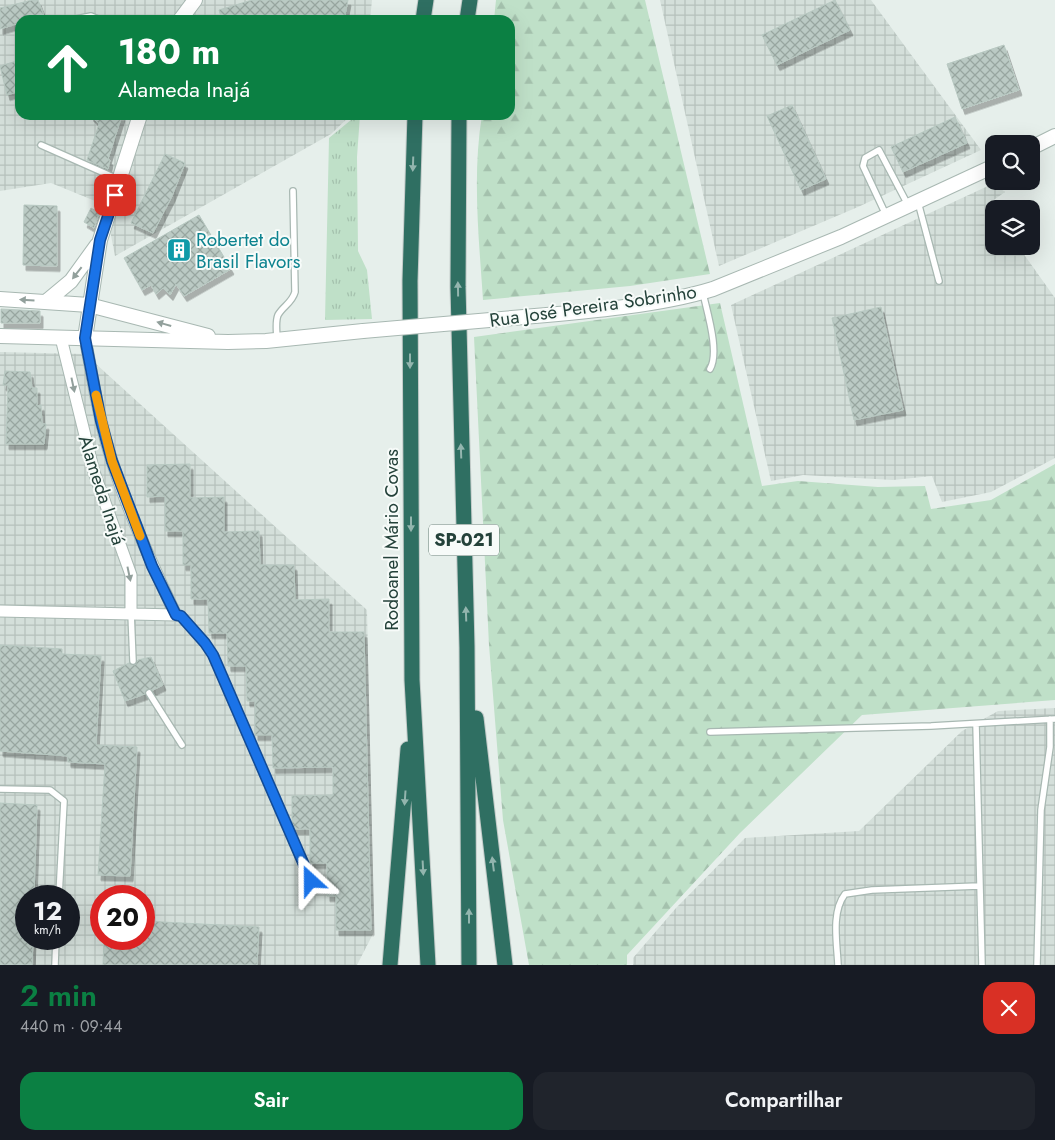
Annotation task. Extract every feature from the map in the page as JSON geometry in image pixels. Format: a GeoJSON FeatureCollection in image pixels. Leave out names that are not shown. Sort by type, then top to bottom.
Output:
{"type":"FeatureCollection","features":[{"type":"Feature","properties":{"kind":"highway"},"geometry":{"type":"LineString","coordinates":[[424,15],[426,0]]}},
{"type":"Feature","properties":{"kind":"highway"},"geometry":{"type":"LineString","coordinates":[[468,15],[470,0]]}},
{"type":"Feature","properties":{"kind":"highway","name":"Rodoanel Mário Covas"},"geometry":{"type":"LineString","coordinates":[[415,120],[410,280],[412,680],[428,965]]}},
{"type":"Feature","properties":{"kind":"highway","name":"SP-021"},"geometry":{"type":"LineString","coordinates":[[458,120],[460,406],[467,647],[469,965]]}},
{"type":"Feature","properties":{"kind":"highway"},"geometry":{"type":"LineString","coordinates":[[467,647],[505,965]]}},
{"type":"Feature","properties":{"kind":"highway"},"geometry":{"type":"LineString","coordinates":[[390,965],[393,948],[412,680]]}},
{"type":"Feature","properties":{"kind":"street"},"geometry":{"type":"LineString","coordinates":[[184,15],[195,0]]}},
{"type":"Feature","properties":{"kind":"street"},"geometry":{"type":"LineString","coordinates":[[85,338],[100,240],[138,120]]}},
{"type":"Feature","properties":{"kind":"street"},"geometry":{"type":"LineString","coordinates":[[1040,144],[1055,136]]}},
{"type":"Feature","properties":{"kind":"street","name":"Rua José Pereira Sobrinho"},"geometry":{"type":"LineString","coordinates":[[0,336],[228,342],[277,340],[524,317],[658,301],[703,292],[782,262],[985,170]]}},
{"type":"Feature","properties":{"kind":"street"},"geometry":{"type":"LineString","coordinates":[[47,301],[71,281],[100,240]]}},
{"type":"Feature","properties":{"kind":"street","name":"Rua José Pereira Sobrinho"},"geometry":{"type":"LineString","coordinates":[[0,299],[89,305],[228,342]]}},
{"type":"Feature","properties":{"kind":"street","name":"Alameda Inajá"},"geometry":{"type":"LineString","coordinates":[[61,338],[94,472],[131,575],[131,613]]}},
{"type":"Feature","properties":{"kind":"street","name":"Alameda Inajá"},"geometry":{"type":"LineString","coordinates":[[85,338],[101,421],[112,461],[152,566],[176,615]]}},
{"type":"Feature","properties":{"kind":"street"},"geometry":{"type":"LineString","coordinates":[[0,611],[176,615]]}},
{"type":"Feature","properties":{"kind":"lane"},"geometry":{"type":"LineString","coordinates":[[41,145],[120,180]]}},
{"type":"Feature","properties":{"kind":"lane"},"geometry":{"type":"LineString","coordinates":[[886,215],[863,166],[865,158],[879,150],[913,202],[939,281]]}},
{"type":"Feature","properties":{"kind":"lane"},"geometry":{"type":"LineString","coordinates":[[277,340],[277,318],[279,313],[292,301],[295,292],[293,190]]}},
{"type":"Feature","properties":{"kind":"lane"},"geometry":{"type":"LineString","coordinates":[[703,292],[715,352],[714,362],[710,368]]}},
{"type":"Feature","properties":{"kind":"lane"},"geometry":{"type":"LineString","coordinates":[[131,613],[133,661]]}},
{"type":"Feature","properties":{"kind":"lane"},"geometry":{"type":"LineString","coordinates":[[176,615],[181,616],[190,624],[213,655],[311,881]]}},
{"type":"Feature","properties":{"kind":"lane"},"geometry":{"type":"LineString","coordinates":[[149,692],[182,745]]}},
{"type":"Feature","properties":{"kind":"lane"},"geometry":{"type":"LineString","coordinates":[[710,732],[976,724],[1052,719],[1042,810],[1037,965]]}},
{"type":"Feature","properties":{"kind":"lane"},"geometry":{"type":"LineString","coordinates":[[976,724],[982,965]]}},
{"type":"Feature","properties":{"kind":"lane"},"geometry":{"type":"LineString","coordinates":[[0,789],[50,790],[64,801],[60,885]]}},
{"type":"Feature","properties":{"kind":"lane"},"geometry":{"type":"LineString","coordinates":[[838,965],[837,913],[839,902],[845,894],[872,890],[979,886]]}},
{"type":"Feature","properties":{"kind":"lane"},"geometry":{"type":"LineString","coordinates":[[55,965],[56,950]]}},
{"type":"Feature","properties":{"kind":"shaded area"},"geometry":{"type":"Polygon","coordinates":[[[0,0],[372,0],[370,15],[15,15],[15,120],[346,120],[331,134],[115,256],[105,205],[51,183],[0,191],[0,0]]]}},
{"type":"Feature","properties":{"kind":"shaded area"},"geometry":{"type":"Polygon","coordinates":[[[660,0],[871,0],[981,150],[858,207],[719,266],[660,0]]]}},
{"type":"Feature","properties":{"kind":"shaded area"},"geometry":{"type":"Polygon","coordinates":[[[985,187],[985,190],[1002,190],[1005,192],[994,200],[985,200],[985,255],[1024,255],[1055,298],[1055,458],[991,492],[942,502],[932,476],[893,480],[803,475],[771,481],[731,305],[985,187]]]}},
{"type":"Feature","properties":{"kind":"shaded area"},"geometry":{"type":"Polygon","coordinates":[[[0,352],[85,354],[367,610],[374,932],[357,965],[0,965],[0,352]]]}},
{"type":"Feature","properties":{"kind":"shaded area"},"geometry":{"type":"Polygon","coordinates":[[[1055,708],[1055,965],[633,965],[633,958],[676,908],[745,838],[859,831],[962,731],[998,711],[1055,708]]]}},
{"type":"Feature","properties":{"kind":"green space"},"geometry":{"type":"Polygon","coordinates":[[[496,0],[645,0],[710,274],[630,286],[483,300],[477,184],[477,161],[481,120],[515,120],[515,15],[494,15],[496,0]]]}},
{"type":"Feature","properties":{"kind":"green space"},"geometry":{"type":"Polygon","coordinates":[[[351,120],[360,120],[357,157],[358,251],[367,270],[372,319],[325,320],[329,138],[351,120]]]}},
{"type":"Feature","properties":{"kind":"green space"},"geometry":{"type":"Polygon","coordinates":[[[720,303],[762,486],[798,481],[878,487],[925,486],[931,509],[991,500],[1055,464],[1055,700],[862,715],[740,833],[627,955],[627,965],[529,965],[503,820],[489,645],[474,337],[720,303]]]}},
{"type":"Feature","properties":{"kind":"building"},"geometry":{"type":"Polygon","coordinates":[[[38,0],[44,15],[15,15],[15,24],[0,29],[0,8],[38,0]]]}},
{"type":"Feature","properties":{"kind":"building"},"geometry":{"type":"Polygon","coordinates":[[[252,0],[348,0],[345,15],[220,15],[219,10],[252,0]]]}},
{"type":"Feature","properties":{"kind":"building"},"geometry":{"type":"Polygon","coordinates":[[[835,0],[850,30],[777,65],[762,35],[835,0]]]}},
{"type":"Feature","properties":{"kind":"building"},"geometry":{"type":"Polygon","coordinates":[[[1004,45],[1019,90],[962,109],[947,64],[1004,45]]]}},
{"type":"Feature","properties":{"kind":"building"},"geometry":{"type":"Polygon","coordinates":[[[15,62],[15,93],[7,95],[0,66],[15,62]]]}},
{"type":"Feature","properties":{"kind":"building"},"geometry":{"type":"Polygon","coordinates":[[[792,105],[826,179],[801,190],[767,116],[792,105]]]}},
{"type":"Feature","properties":{"kind":"building"},"geometry":{"type":"Polygon","coordinates":[[[955,117],[967,143],[903,172],[891,147],[955,117]]]}},
{"type":"Feature","properties":{"kind":"building"},"geometry":{"type":"Polygon","coordinates":[[[95,120],[120,120],[108,159],[110,160],[108,169],[87,160],[99,124],[95,120]]]}},
{"type":"Feature","properties":{"kind":"building"},"geometry":{"type":"Polygon","coordinates":[[[165,154],[185,163],[172,196],[153,233],[131,223],[165,154]]]}},
{"type":"Feature","properties":{"kind":"building"},"geometry":{"type":"Polygon","coordinates":[[[24,205],[57,206],[57,266],[23,265],[24,205]]]}},
{"type":"Feature","properties":{"kind":"building"},"geometry":{"type":"Polygon","coordinates":[[[91,208],[99,213],[94,228],[84,222],[91,208]]]}},
{"type":"Feature","properties":{"kind":"building","name":"Robertet do Brasil Flavors"},"geometry":{"type":"Polygon","coordinates":[[[199,215],[231,269],[184,296],[176,284],[170,295],[163,288],[156,294],[151,285],[142,290],[124,258],[199,215]]]}},
{"type":"Feature","properties":{"kind":"building"},"geometry":{"type":"Polygon","coordinates":[[[881,307],[903,410],[854,420],[832,318],[881,307]]]}},
{"type":"Feature","properties":{"kind":"building"},"geometry":{"type":"Polygon","coordinates":[[[1,309],[40,311],[40,323],[1,323],[1,309]]]}},
{"type":"Feature","properties":{"kind":"building"},"geometry":{"type":"Polygon","coordinates":[[[5,371],[30,372],[32,388],[37,388],[37,406],[41,405],[42,424],[46,424],[44,444],[6,444],[8,385],[3,385],[5,371]]]}},
{"type":"Feature","properties":{"kind":"building"},"geometry":{"type":"Polygon","coordinates":[[[190,464],[190,498],[224,497],[224,532],[259,531],[260,565],[294,565],[295,600],[329,599],[329,632],[364,632],[371,930],[336,930],[336,896],[327,896],[327,863],[310,863],[310,829],[294,829],[292,826],[292,796],[333,795],[333,767],[273,768],[272,735],[255,735],[255,701],[247,701],[246,666],[228,666],[227,633],[209,633],[208,599],[191,599],[191,565],[183,565],[183,531],[165,531],[165,496],[147,497],[147,465],[190,464]]]}},
{"type":"Feature","properties":{"kind":"building"},"geometry":{"type":"Polygon","coordinates":[[[0,645],[62,649],[62,654],[101,656],[96,745],[137,747],[130,876],[98,875],[105,764],[68,762],[68,756],[0,751],[0,645]]]}},
{"type":"Feature","properties":{"kind":"building"},"geometry":{"type":"Polygon","coordinates":[[[151,657],[163,685],[153,690],[147,689],[145,694],[125,701],[113,671],[129,663],[135,665],[138,660],[151,657]]]}},
{"type":"Feature","properties":{"kind":"building"},"geometry":{"type":"Polygon","coordinates":[[[0,803],[37,805],[34,885],[15,885],[15,950],[33,950],[32,965],[0,965],[0,803]]]}},
{"type":"Feature","properties":{"kind":"building"},"geometry":{"type":"Polygon","coordinates":[[[155,922],[259,927],[257,965],[103,965],[104,950],[155,950],[155,922]]]}},
{"type":"Feature","properties":{"kind":"slow traffic"},"geometry":{"type":"LineString","coordinates":[[96,395],[112,461],[140,536]]}},
{"type":"Feature","properties":{"kind":"place","name":"Robertet do Brasil Flavors"},"geometry":{"type":"Point","coordinates":[179,250]}},
{"type":"Feature","properties":{"kind":"route"},"geometry":{"type":"LineString","coordinates":[[115,195],[100,240],[86,320],[85,338],[101,421],[112,461],[152,566],[176,615],[181,616],[190,624],[213,655],[311,881]]}}]}
